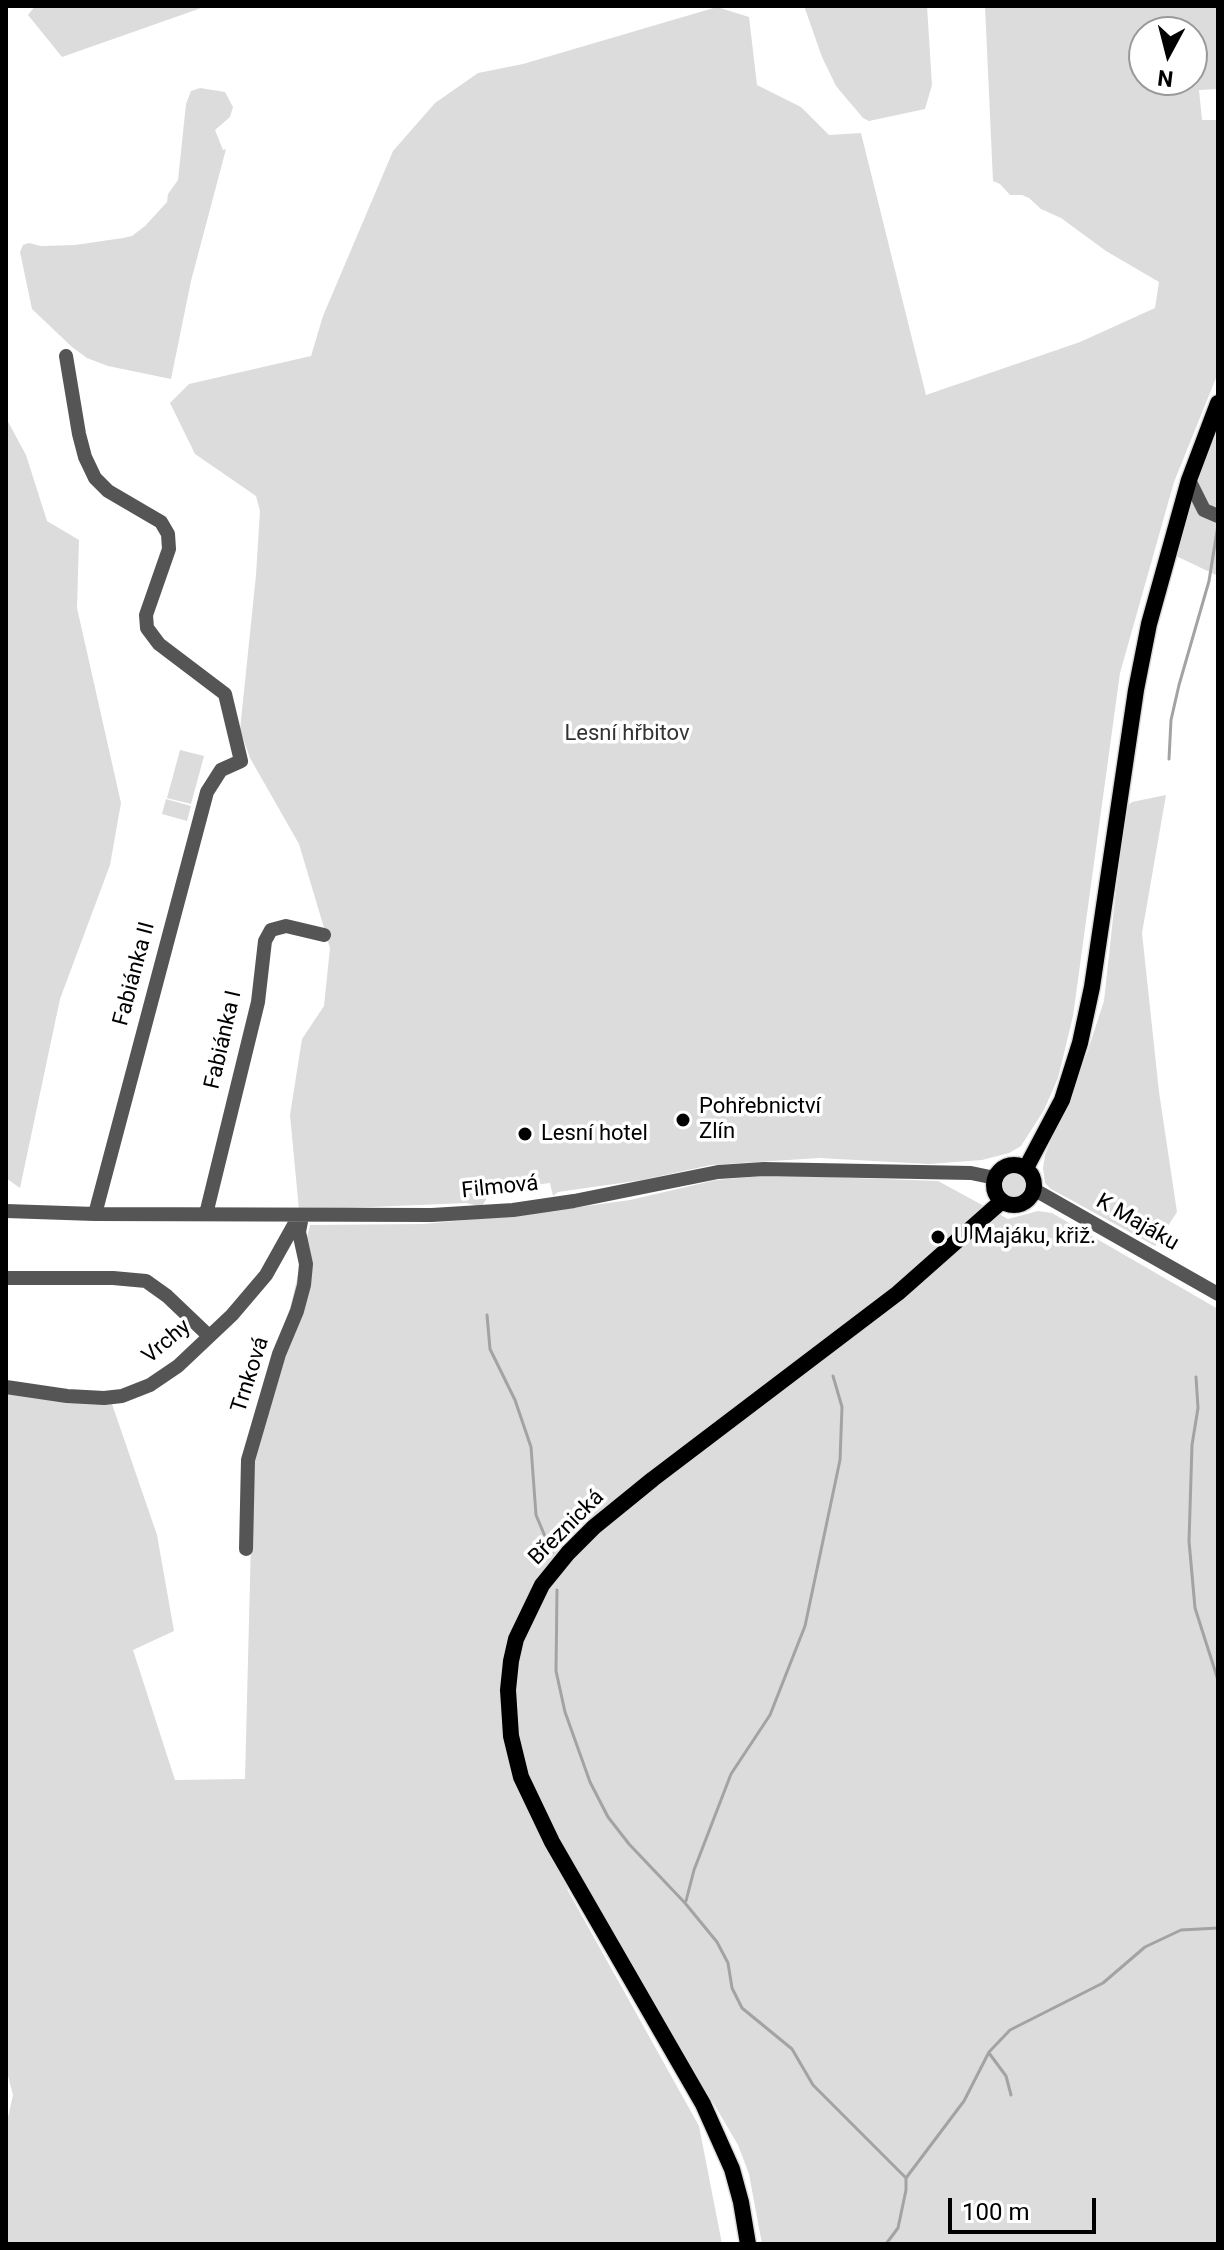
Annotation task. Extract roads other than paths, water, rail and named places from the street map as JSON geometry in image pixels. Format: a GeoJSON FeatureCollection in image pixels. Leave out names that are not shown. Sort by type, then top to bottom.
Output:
{"type":"FeatureCollection","features":[{"type":"Feature","properties":{"kind":"main road"},"geometry":{"type":"LineString","coordinates":[[1026,1168],[1058,1109],[1080,1043],[1092,987],[1136,690],[1149,624],[1189,480],[1218,403]]}},
{"type":"Feature","properties":{"kind":"main road"},"geometry":{"type":"LineString","coordinates":[[1002,1201],[995,1192],[995,1178],[1007,1166],[1026,1168],[1033,1176],[1035,1190]]}},
{"type":"Feature","properties":{"kind":"main road","name":"Březnická"},"geometry":{"type":"LineString","coordinates":[[748,2244],[732,2169],[703,2104],[653,2012],[574,1881],[521,1777],[511,1736],[508,1699],[511,1661],[521,1627],[542,1585],[594,1527],[898,1293],[1002,1201],[1021,1205],[1035,1190]]}},
{"type":"Feature","properties":{"kind":"street"},"geometry":{"type":"LineString","coordinates":[[66,356],[69,373],[86,373]]}},
{"type":"Feature","properties":{"kind":"street","name":"Fabiánka II"},"geometry":{"type":"LineString","coordinates":[[69,373],[82,447],[95,478],[108,491],[161,522],[167,529],[168,555],[146,615],[149,634],[225,694],[241,761],[221,770],[207,792],[95,1214]]}},
{"type":"Feature","properties":{"kind":"street"},"geometry":{"type":"LineString","coordinates":[[1189,480],[1204,510],[1218,516]]}},
{"type":"Feature","properties":{"kind":"street","name":"Fabiánka I"},"geometry":{"type":"LineString","coordinates":[[206,1214],[258,1002],[265,941],[271,930],[286,926],[324,935]]}},
{"type":"Feature","properties":{"kind":"street","name":"Filmová"},"geometry":{"type":"LineString","coordinates":[[6,1211],[432,1215],[513,1210],[574,1201],[718,1172],[764,1169],[971,1173],[995,1178]]}},
{"type":"Feature","properties":{"kind":"street","name":"K Majáku"},"geometry":{"type":"LineString","coordinates":[[1035,1190],[1218,1294]]}},
{"type":"Feature","properties":{"kind":"street","name":"Vrchy"},"geometry":{"type":"LineString","coordinates":[[6,1387],[67,1396],[122,1396],[150,1385],[178,1366],[232,1315],[266,1275],[301,1216]]}},
{"type":"Feature","properties":{"kind":"street","name":"Trnková"},"geometry":{"type":"LineString","coordinates":[[246,1549],[248,1460],[279,1354],[304,1285],[306,1264],[299,1232],[301,1216]]}},
{"type":"Feature","properties":{"kind":"street"},"geometry":{"type":"LineString","coordinates":[[6,1278],[146,1281],[167,1296],[209,1336]]}},
{"type":"Feature","properties":{"kind":"waterway"},"geometry":{"type":"LineString","coordinates":[[1169,759],[1171,720],[1209,581],[1218,525]]}},
{"type":"Feature","properties":{"kind":"waterway"},"geometry":{"type":"LineString","coordinates":[[487,1315],[490,1349],[515,1400],[531,1447],[536,1515],[552,1553]]}},
{"type":"Feature","properties":{"kind":"waterway"},"geometry":{"type":"LineString","coordinates":[[686,1901],[694,1870],[731,1774],[770,1715],[805,1626],[840,1460],[842,1407],[833,1376]]}},
{"type":"Feature","properties":{"kind":"waterway"},"geometry":{"type":"LineString","coordinates":[[1196,1377],[1198,1408],[1192,1445],[1189,1541],[1195,1608],[1218,1680]]}},
{"type":"Feature","properties":{"kind":"waterway"},"geometry":{"type":"LineString","coordinates":[[557,1590],[556,1671],[565,1712],[590,1782],[608,1817],[629,1844],[717,1942],[728,1963],[732,1988],[742,2008],[792,2049],[813,2085],[906,2178],[898,2228],[886,2244]]}},
{"type":"Feature","properties":{"kind":"waterway"},"geometry":{"type":"LineString","coordinates":[[906,2178],[964,2101],[989,2052],[1010,2030],[1103,1983],[1145,1947],[1181,1930],[1218,1928]]}},
{"type":"Feature","properties":{"kind":"waterway"},"geometry":{"type":"LineString","coordinates":[[989,2053],[1006,2076],[1011,2095]]}},
{"type":"Feature","properties":{"kind":"place","name":"Pohřebnictví Zlín"},"geometry":{"type":"Point","coordinates":[683,1120]}},
{"type":"Feature","properties":{"kind":"place","name":"Lesní hotel"},"geometry":{"type":"Point","coordinates":[525,1134]}},
{"type":"Feature","properties":{"kind":"place","name":"U Majáku, křiž."},"geometry":{"type":"Point","coordinates":[938,1237]}},
{"type":"Feature","properties":{"kind":"park label","name":"Lesní hřbitov"},"geometry":{"type":"Point","coordinates":[627,734]}}]}
